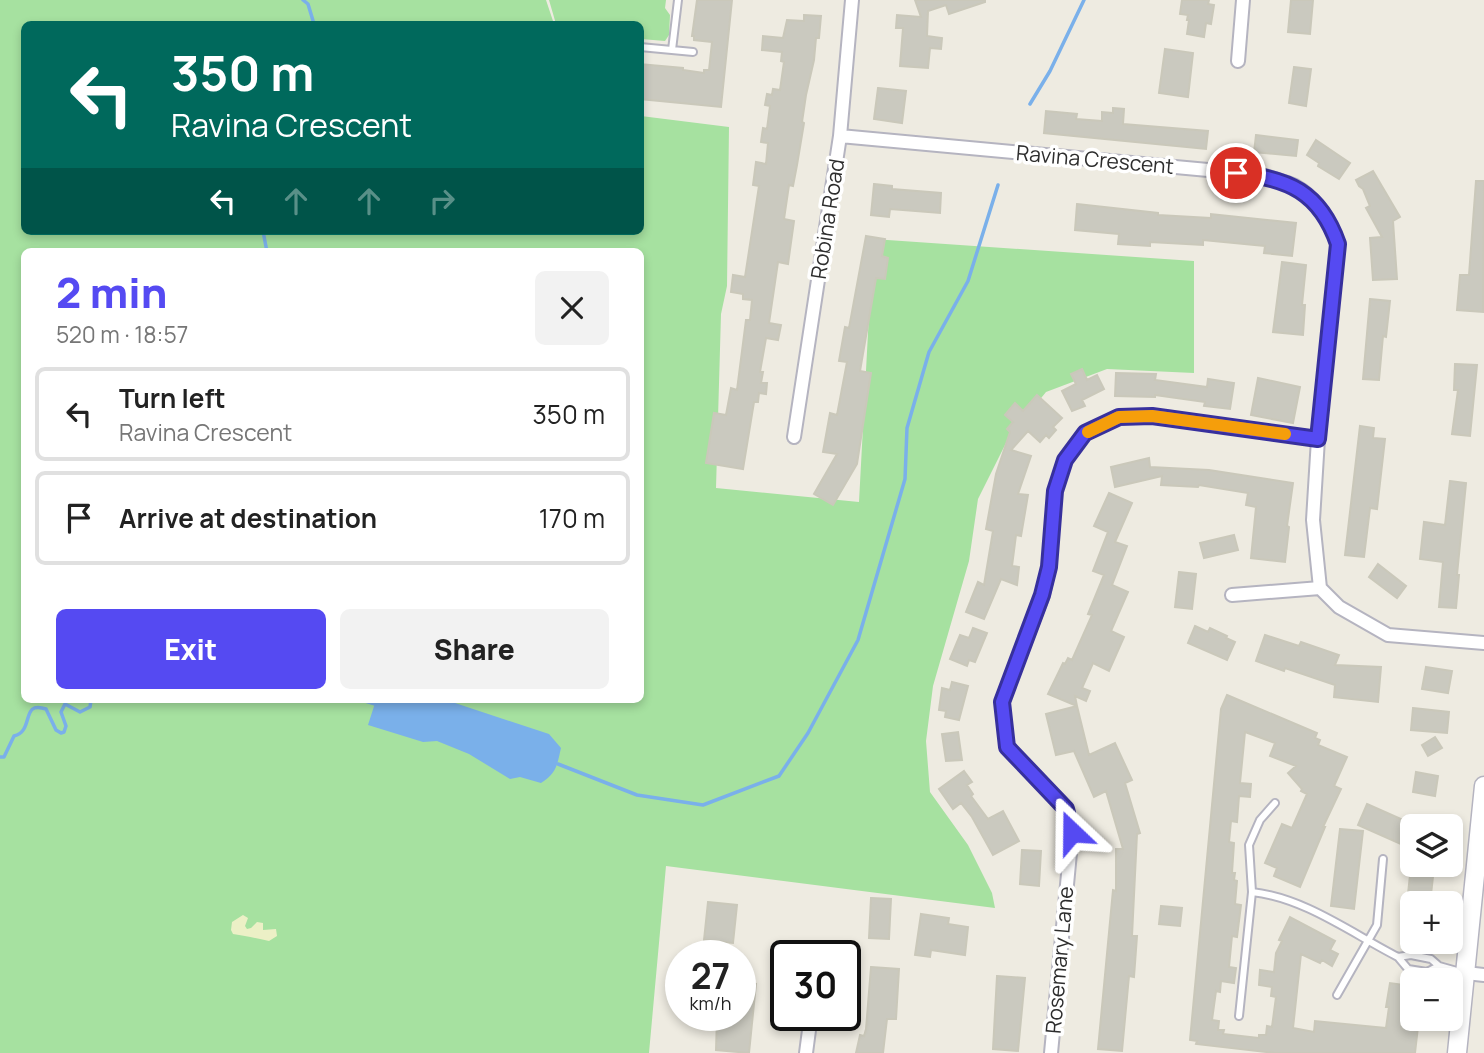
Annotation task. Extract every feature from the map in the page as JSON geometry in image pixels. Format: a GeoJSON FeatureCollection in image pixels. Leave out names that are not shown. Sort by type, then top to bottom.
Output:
{"type":"FeatureCollection","features":[{"type":"Feature","properties":{"kind":"main road"},"geometry":{"type":"LineString","coordinates":[[1457,1053],[1475,974],[1484,786]]}},
{"type":"Feature","properties":{"kind":"street","name":"Robina Road"},"geometry":{"type":"LineString","coordinates":[[794,437],[840,136],[852,0]]}},
{"type":"Feature","properties":{"kind":"street"},"geometry":{"type":"LineString","coordinates":[[1238,61],[1243,0]]}},
{"type":"Feature","properties":{"kind":"street","name":"Ravina Crescent"},"geometry":{"type":"LineString","coordinates":[[840,136],[1262,175],[1295,186],[1315,203],[1331,225],[1338,244],[1318,439],[1313,520],[1320,588]]}},
{"type":"Feature","properties":{"kind":"street","name":"Rosemary Lane"},"geometry":{"type":"LineString","coordinates":[[1051,1053],[1072,832],[1066,809],[1007,747],[1002,702],[1042,595],[1049,567],[1055,491],[1065,460],[1085,433],[1119,417],[1152,416],[1318,439]]}},
{"type":"Feature","properties":{"kind":"street"},"geometry":{"type":"LineString","coordinates":[[1232,595],[1320,588],[1339,607],[1388,635],[1484,643]]}},
{"type":"Feature","properties":{"kind":"street"},"geometry":{"type":"LineString","coordinates":[[806,1053],[809,1031]]}},
{"type":"Feature","properties":{"kind":"lane"},"geometry":{"type":"LineString","coordinates":[[672,50],[678,0]]}},
{"type":"Feature","properties":{"kind":"lane"},"geometry":{"type":"LineString","coordinates":[[644,47],[693,52]]}},
{"type":"Feature","properties":{"kind":"lane"},"geometry":{"type":"LineString","coordinates":[[1239,1016],[1252,892],[1249,845],[1260,820],[1275,803]]}},
{"type":"Feature","properties":{"kind":"lane"},"geometry":{"type":"LineString","coordinates":[[1337,995],[1377,925],[1383,859]]}},
{"type":"Feature","properties":{"kind":"lane"},"geometry":{"type":"LineString","coordinates":[[1252,892],[1270,894],[1318,912],[1398,957],[1408,969],[1427,972],[1439,966]]}},
{"type":"Feature","properties":{"kind":"lane"},"geometry":{"type":"LineString","coordinates":[[1398,957],[1411,955],[1431,959],[1439,966],[1475,974]]}},
{"type":"Feature","properties":{"kind":"green space"},"geometry":{"type":"Polygon","coordinates":[[[0,0],[546,0],[553,21],[21,21],[21,235],[644,235],[644,116],[729,127],[727,286],[721,314],[716,488],[859,502],[873,239],[1194,261],[1194,373],[1107,369],[1046,392],[1008,439],[978,499],[969,561],[933,686],[926,741],[930,792],[968,845],[992,893],[995,908],[666,866],[649,1053],[0,1053],[0,0]]]}},
{"type":"Feature","properties":{"kind":"green space"},"geometry":{"type":"Polygon","coordinates":[[[549,0],[666,0],[665,8],[670,15],[669,35],[665,41],[644,39],[644,21],[555,21],[549,0]]]}},
{"type":"Feature","properties":{"kind":"sand"},"geometry":{"type":"Polygon","coordinates":[[[243,915],[248,918],[245,926],[247,929],[257,922],[263,923],[263,930],[276,929],[277,936],[269,941],[233,934],[232,922],[243,915]]]}},
{"type":"Feature","properties":{"kind":"water"},"geometry":{"type":"Polygon","coordinates":[[[375,703],[455,703],[549,734],[561,748],[553,772],[541,783],[520,777],[510,779],[469,754],[437,741],[423,742],[368,725],[375,703]]]}},
{"type":"Feature","properties":{"kind":"building"},"geometry":{"type":"Polygon","coordinates":[[[697,0],[732,0],[721,107],[644,99],[644,64],[704,73],[704,70],[709,70],[712,42],[694,40],[692,36],[697,0]]]}},
{"type":"Feature","properties":{"kind":"building"},"geometry":{"type":"Polygon","coordinates":[[[915,0],[985,2],[949,14],[946,5],[928,11],[927,36],[942,38],[941,49],[930,48],[928,68],[900,66],[903,28],[896,28],[897,15],[921,17],[915,0]]]}},
{"type":"Feature","properties":{"kind":"building"},"geometry":{"type":"Polygon","coordinates":[[[1182,0],[1209,0],[1208,4],[1214,5],[1211,24],[1206,23],[1204,37],[1187,34],[1188,15],[1180,14],[1182,0]]]}},
{"type":"Feature","properties":{"kind":"building"},"geometry":{"type":"Polygon","coordinates":[[[1291,0],[1313,0],[1310,34],[1288,32],[1291,0]]]}},
{"type":"Feature","properties":{"kind":"building"},"geometry":{"type":"Polygon","coordinates":[[[804,15],[821,16],[819,38],[816,38],[806,95],[797,165],[793,186],[789,185],[784,219],[794,221],[788,264],[778,262],[769,323],[781,325],[778,340],[766,338],[760,372],[763,372],[761,383],[767,383],[766,394],[759,393],[758,402],[754,402],[743,469],[706,463],[714,413],[726,415],[731,388],[737,390],[746,320],[750,320],[752,300],[743,299],[743,294],[731,292],[733,275],[745,277],[759,186],[753,185],[756,162],[766,164],[768,143],[761,142],[763,128],[767,129],[770,106],[765,105],[767,94],[772,95],[773,89],[780,90],[784,62],[781,61],[782,52],[762,50],[763,36],[783,38],[787,20],[804,21],[804,15]]]}},
{"type":"Feature","properties":{"kind":"building"},"geometry":{"type":"Polygon","coordinates":[[[1165,49],[1193,53],[1188,97],[1159,93],[1165,49]]]}},
{"type":"Feature","properties":{"kind":"building"},"geometry":{"type":"Polygon","coordinates":[[[1294,67],[1311,69],[1306,106],[1289,103],[1294,67]]]}},
{"type":"Feature","properties":{"kind":"building"},"geometry":{"type":"Polygon","coordinates":[[[878,88],[906,91],[902,123],[874,119],[878,88]]]}},
{"type":"Feature","properties":{"kind":"building"},"geometry":{"type":"Polygon","coordinates":[[[1113,108],[1124,109],[1123,124],[1208,131],[1206,149],[1044,133],[1046,111],[1077,114],[1076,119],[1102,121],[1102,112],[1113,113],[1113,108]]]}},
{"type":"Feature","properties":{"kind":"building"},"geometry":{"type":"Polygon","coordinates":[[[1256,135],[1298,140],[1296,156],[1254,152],[1256,135]]]}},
{"type":"Feature","properties":{"kind":"building"},"geometry":{"type":"Polygon","coordinates":[[[1316,140],[1350,163],[1339,179],[1318,166],[1319,163],[1307,155],[1316,140]]]}},
{"type":"Feature","properties":{"kind":"building"},"geometry":{"type":"Polygon","coordinates":[[[1373,171],[1400,217],[1393,221],[1397,279],[1373,280],[1370,238],[1382,237],[1366,208],[1370,206],[1363,189],[1356,180],[1373,171]]]}},
{"type":"Feature","properties":{"kind":"building"},"geometry":{"type":"Polygon","coordinates":[[[1476,181],[1484,181],[1483,312],[1457,310],[1460,275],[1469,275],[1476,181]]]}},
{"type":"Feature","properties":{"kind":"building"},"geometry":{"type":"Polygon","coordinates":[[[874,184],[892,186],[892,189],[941,193],[940,213],[890,209],[889,217],[871,215],[874,184]]]}},
{"type":"Feature","properties":{"kind":"building"},"geometry":{"type":"Polygon","coordinates":[[[1077,204],[1158,215],[1211,218],[1211,214],[1296,223],[1292,256],[1264,253],[1265,246],[1203,240],[1203,245],[1150,242],[1150,246],[1118,244],[1119,234],[1075,230],[1077,204]]]}},
{"type":"Feature","properties":{"kind":"building"},"geometry":{"type":"Polygon","coordinates":[[[866,236],[885,239],[882,256],[888,258],[885,279],[876,278],[860,371],[871,373],[857,464],[833,505],[814,494],[837,454],[823,452],[830,413],[837,415],[847,362],[839,361],[845,327],[849,328],[866,236]]]}},
{"type":"Feature","properties":{"kind":"building"},"geometry":{"type":"Polygon","coordinates":[[[1282,262],[1306,265],[1302,305],[1305,305],[1303,335],[1273,332],[1282,262]]]}},
{"type":"Feature","properties":{"kind":"building"},"geometry":{"type":"Polygon","coordinates":[[[1370,299],[1390,301],[1386,337],[1383,336],[1379,380],[1363,379],[1370,299]]]}},
{"type":"Feature","properties":{"kind":"building"},"geometry":{"type":"Polygon","coordinates":[[[1455,364],[1477,365],[1470,436],[1452,434],[1458,390],[1454,390],[1455,364]]]}},
{"type":"Feature","properties":{"kind":"building"},"geometry":{"type":"Polygon","coordinates":[[[1082,369],[1087,380],[1097,375],[1104,389],[1082,400],[1085,406],[1072,411],[1062,391],[1076,384],[1071,374],[1082,369]]]}},
{"type":"Feature","properties":{"kind":"building"},"geometry":{"type":"Polygon","coordinates":[[[1116,373],[1156,374],[1155,380],[1207,387],[1208,379],[1234,383],[1230,409],[1204,406],[1205,402],[1155,395],[1115,396],[1116,373]]]}},
{"type":"Feature","properties":{"kind":"building"},"geometry":{"type":"Polygon","coordinates":[[[1258,378],[1300,387],[1293,423],[1251,415],[1258,378]]]}},
{"type":"Feature","properties":{"kind":"building"},"geometry":{"type":"Polygon","coordinates":[[[1037,395],[1062,418],[1053,427],[1056,430],[1049,438],[1046,435],[1040,442],[1028,431],[1011,450],[1031,456],[1018,494],[1028,495],[1021,536],[1016,535],[1012,566],[1019,567],[1017,585],[1001,579],[984,619],[966,612],[978,582],[984,585],[993,531],[986,529],[996,474],[1010,432],[1007,429],[1013,422],[1005,415],[1015,403],[1023,411],[1037,395]]]}},
{"type":"Feature","properties":{"kind":"building"},"geometry":{"type":"Polygon","coordinates":[[[1360,426],[1374,428],[1373,438],[1385,439],[1377,509],[1370,508],[1364,557],[1345,555],[1360,426]]]}},
{"type":"Feature","properties":{"kind":"building"},"geometry":{"type":"Polygon","coordinates":[[[1149,458],[1150,467],[1209,470],[1293,483],[1285,562],[1251,558],[1256,507],[1246,505],[1248,493],[1199,485],[1161,485],[1162,476],[1115,487],[1111,467],[1149,458]]]}},
{"type":"Feature","properties":{"kind":"building"},"geometry":{"type":"Polygon","coordinates":[[[1450,481],[1466,483],[1456,608],[1439,607],[1443,562],[1420,559],[1424,522],[1445,525],[1450,481]]]}},
{"type":"Feature","properties":{"kind":"building"},"geometry":{"type":"Polygon","coordinates":[[[1109,493],[1132,503],[1115,542],[1127,546],[1112,585],[1128,592],[1111,631],[1124,637],[1109,671],[1093,663],[1082,688],[1090,691],[1086,701],[1075,696],[1077,706],[1048,694],[1063,663],[1065,664],[1068,658],[1072,660],[1092,615],[1088,614],[1104,575],[1093,571],[1108,532],[1094,526],[1109,493]]]}},
{"type":"Feature","properties":{"kind":"building"},"geometry":{"type":"Polygon","coordinates":[[[1234,535],[1238,550],[1204,558],[1200,543],[1234,535]]]}},
{"type":"Feature","properties":{"kind":"building"},"geometry":{"type":"Polygon","coordinates":[[[1378,564],[1406,586],[1397,598],[1369,577],[1378,564]]]}},
{"type":"Feature","properties":{"kind":"building"},"geometry":{"type":"Polygon","coordinates":[[[1179,572],[1196,574],[1192,609],[1175,607],[1179,572]]]}},
{"type":"Feature","properties":{"kind":"building"},"geometry":{"type":"Polygon","coordinates":[[[1195,626],[1208,632],[1210,628],[1235,642],[1227,660],[1188,643],[1195,626]]]}},
{"type":"Feature","properties":{"kind":"building"},"geometry":{"type":"Polygon","coordinates":[[[973,628],[987,633],[975,662],[969,660],[967,666],[950,659],[960,635],[969,638],[973,628]]]}},
{"type":"Feature","properties":{"kind":"building"},"geometry":{"type":"Polygon","coordinates":[[[1265,635],[1299,646],[1301,642],[1339,655],[1335,665],[1381,667],[1378,702],[1334,697],[1335,685],[1256,661],[1265,635]]]}},
{"type":"Feature","properties":{"kind":"building"},"geometry":{"type":"Polygon","coordinates":[[[1426,667],[1452,671],[1448,693],[1422,689],[1426,667]]]}},
{"type":"Feature","properties":{"kind":"building"},"geometry":{"type":"Polygon","coordinates":[[[952,682],[968,686],[959,720],[945,717],[946,711],[939,710],[942,688],[950,690],[952,682]]]}},
{"type":"Feature","properties":{"kind":"building"},"geometry":{"type":"Polygon","coordinates":[[[1227,695],[1317,733],[1315,738],[1320,740],[1318,745],[1347,757],[1334,786],[1341,789],[1300,887],[1274,876],[1277,868],[1265,863],[1282,824],[1292,828],[1307,794],[1301,791],[1288,773],[1296,766],[1270,756],[1275,743],[1245,732],[1240,783],[1251,784],[1250,797],[1239,796],[1237,822],[1231,821],[1229,842],[1234,843],[1232,873],[1235,873],[1234,880],[1237,881],[1235,904],[1241,905],[1237,937],[1232,936],[1229,967],[1236,968],[1234,983],[1221,981],[1220,992],[1216,991],[1212,1020],[1219,1021],[1218,1030],[1224,1030],[1223,1034],[1259,1038],[1259,1035],[1266,1035],[1267,1026],[1272,1027],[1276,997],[1271,996],[1272,987],[1259,985],[1260,970],[1274,972],[1276,953],[1282,941],[1279,940],[1290,917],[1335,941],[1330,950],[1338,954],[1332,966],[1301,954],[1293,1028],[1314,1032],[1315,1021],[1386,1028],[1390,983],[1400,984],[1400,1031],[1418,1031],[1415,1053],[1275,1053],[1196,1044],[1197,1041],[1190,1040],[1221,709],[1227,695]]]}},
{"type":"Feature","properties":{"kind":"building"},"geometry":{"type":"Polygon","coordinates":[[[1077,706],[1089,755],[1115,743],[1132,780],[1125,783],[1140,833],[1137,834],[1132,936],[1137,936],[1134,977],[1129,976],[1122,1051],[1098,1049],[1113,890],[1116,891],[1116,849],[1123,849],[1106,791],[1094,797],[1074,751],[1056,755],[1046,714],[1077,706]]]}},
{"type":"Feature","properties":{"kind":"building"},"geometry":{"type":"Polygon","coordinates":[[[1413,708],[1449,712],[1447,733],[1411,730],[1413,708]]]}},
{"type":"Feature","properties":{"kind":"building"},"geometry":{"type":"Polygon","coordinates":[[[958,732],[962,760],[946,761],[942,734],[958,732]]]}},
{"type":"Feature","properties":{"kind":"building"},"geometry":{"type":"Polygon","coordinates":[[[1435,737],[1442,748],[1428,756],[1422,745],[1435,737]]]}},
{"type":"Feature","properties":{"kind":"building"},"geometry":{"type":"Polygon","coordinates":[[[964,771],[972,782],[967,785],[973,794],[971,796],[988,819],[1003,811],[1019,841],[993,855],[961,803],[953,809],[939,789],[964,771]]]}},
{"type":"Feature","properties":{"kind":"building"},"geometry":{"type":"Polygon","coordinates":[[[1416,772],[1438,776],[1435,796],[1413,792],[1416,772]]]}},
{"type":"Feature","properties":{"kind":"building"},"geometry":{"type":"Polygon","coordinates":[[[1367,804],[1400,819],[1400,844],[1358,825],[1367,804]]]}},
{"type":"Feature","properties":{"kind":"building"},"geometry":{"type":"Polygon","coordinates":[[[1340,829],[1363,831],[1354,909],[1331,906],[1340,829]]]}},
{"type":"Feature","properties":{"kind":"building"},"geometry":{"type":"Polygon","coordinates":[[[1022,850],[1041,851],[1039,886],[1020,884],[1022,850]]]}},
{"type":"Feature","properties":{"kind":"building"},"geometry":{"type":"Polygon","coordinates":[[[1410,877],[1433,877],[1431,891],[1408,891],[1410,877]]]}},
{"type":"Feature","properties":{"kind":"building"},"geometry":{"type":"Polygon","coordinates":[[[871,898],[891,899],[889,939],[869,938],[871,898]]]}},
{"type":"Feature","properties":{"kind":"building"},"geometry":{"type":"Polygon","coordinates":[[[708,902],[737,905],[733,940],[704,940],[708,902]]]}},
{"type":"Feature","properties":{"kind":"building"},"geometry":{"type":"Polygon","coordinates":[[[1161,906],[1182,908],[1180,926],[1159,924],[1161,906]]]}},
{"type":"Feature","properties":{"kind":"building"},"geometry":{"type":"Polygon","coordinates":[[[921,914],[949,918],[948,924],[968,927],[965,955],[931,950],[930,957],[915,955],[921,914]]]}},
{"type":"Feature","properties":{"kind":"building"},"geometry":{"type":"Polygon","coordinates":[[[871,967],[899,969],[896,1019],[887,1019],[883,1053],[856,1053],[860,1035],[864,1036],[866,1029],[871,967]]]}},
{"type":"Feature","properties":{"kind":"building"},"geometry":{"type":"Polygon","coordinates":[[[997,976],[1025,978],[1018,1051],[993,1049],[997,976]]]}},
{"type":"Feature","properties":{"kind":"building"},"geometry":{"type":"Polygon","coordinates":[[[717,1031],[751,1031],[749,1053],[716,1050],[717,1031]]]}},
{"type":"Feature","properties":{"kind":"waterway"},"geometry":{"type":"LineString","coordinates":[[303,0],[308,4],[313,21]]}},
{"type":"Feature","properties":{"kind":"waterway"},"geometry":{"type":"LineString","coordinates":[[1030,104],[1050,71],[1084,0]]}},
{"type":"Feature","properties":{"kind":"waterway"},"geometry":{"type":"LineString","coordinates":[[558,764],[637,795],[703,805],[779,776],[808,733],[858,640],[905,479],[907,428],[929,352],[968,281],[998,185]]}},
{"type":"Feature","properties":{"kind":"waterway"},"geometry":{"type":"LineString","coordinates":[[264,235],[266,248]]}},
{"type":"Feature","properties":{"kind":"waterway"},"geometry":{"type":"LineString","coordinates":[[0,757],[4,757],[14,736],[24,728],[33,709],[46,709],[56,730],[61,733],[66,726],[61,712],[65,704],[80,712],[90,707],[91,703]]}},
{"type":"Feature","properties":{"kind":"slow traffic"},"geometry":{"type":"LineString","coordinates":[[1088,432],[1119,417],[1152,416],[1285,434]]}},
{"type":"Feature","properties":{"kind":"route"},"geometry":{"type":"LineString","coordinates":[[1072,832],[1066,809],[1007,747],[1002,702],[1042,595],[1049,567],[1055,491],[1065,460],[1085,433],[1119,417],[1152,416],[1318,439],[1338,244],[1331,225],[1315,203],[1295,186],[1262,175],[1236,173]]}}]}
